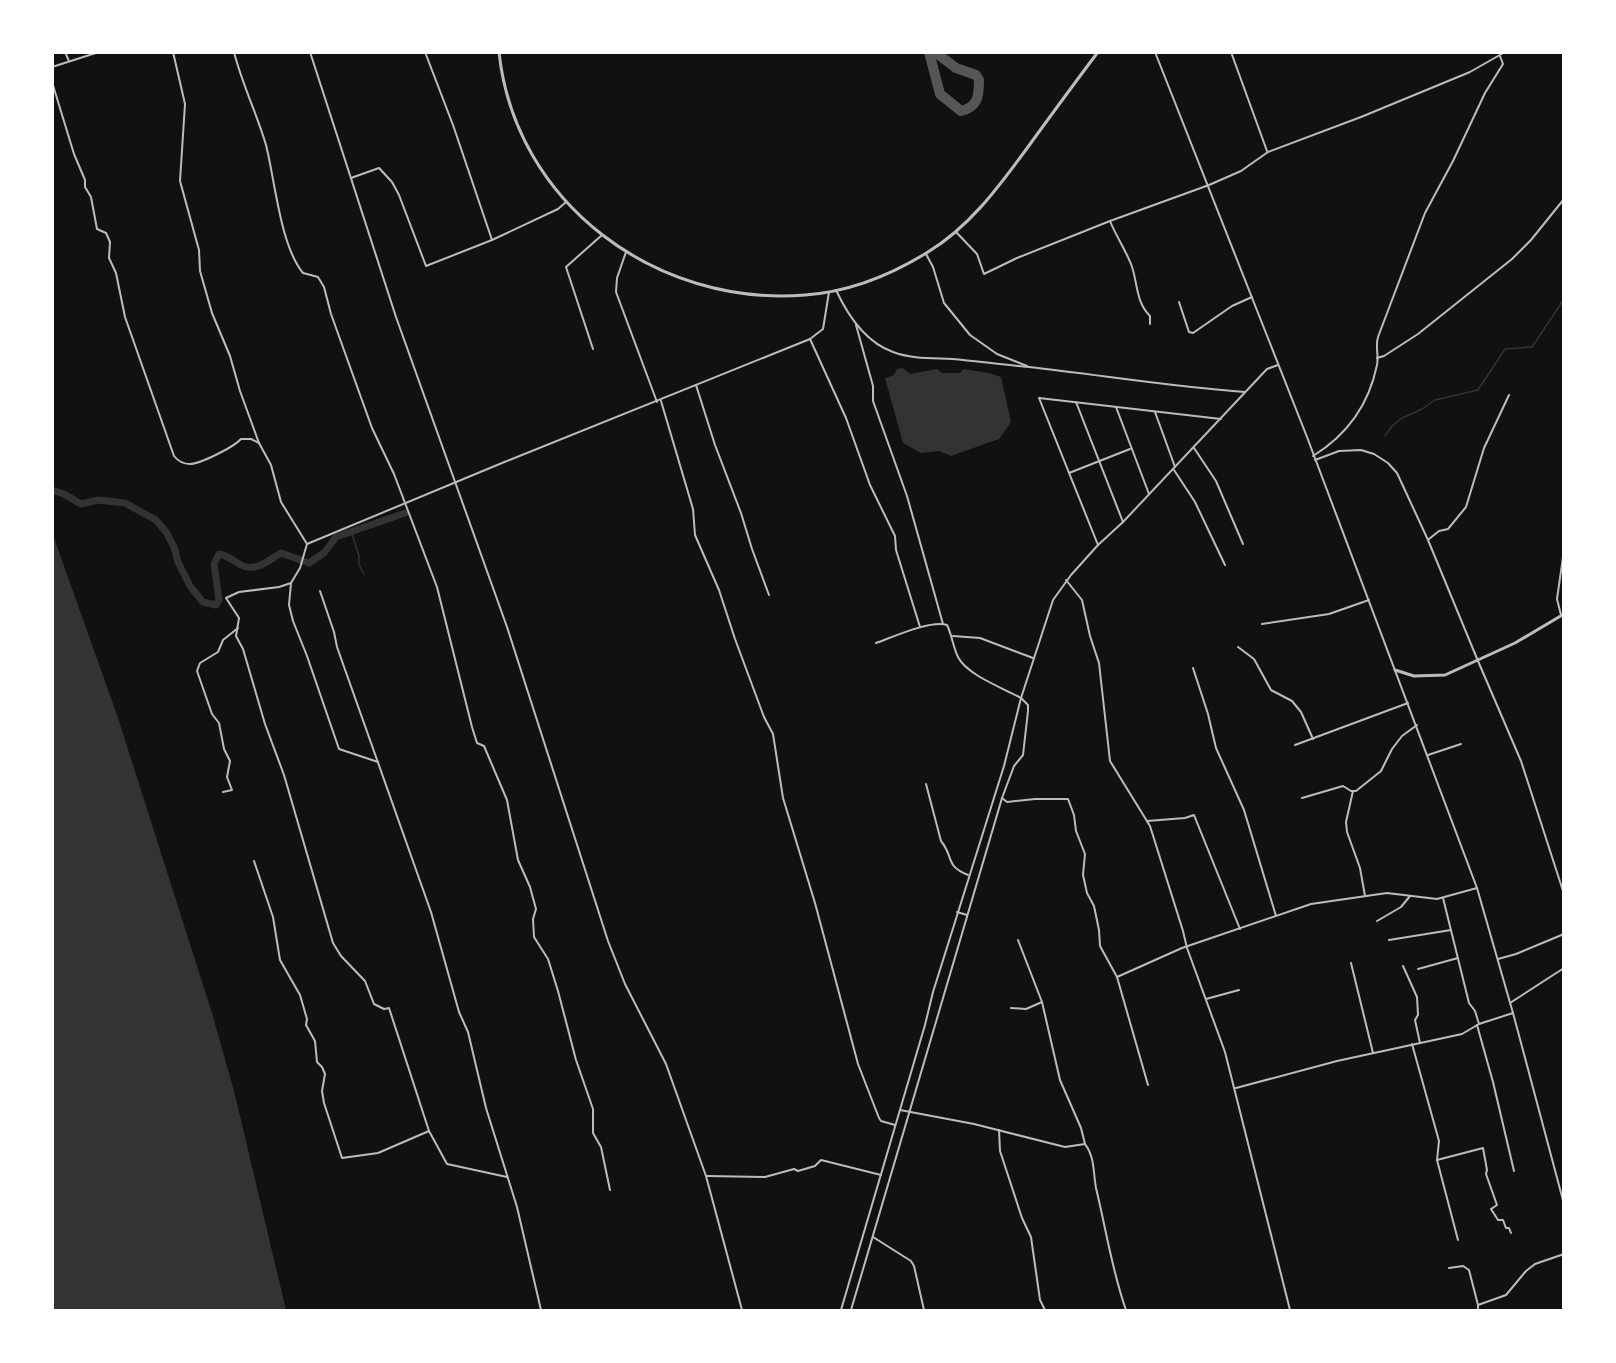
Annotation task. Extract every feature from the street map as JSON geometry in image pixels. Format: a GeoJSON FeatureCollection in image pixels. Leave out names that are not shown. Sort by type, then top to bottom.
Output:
{"type":"FeatureCollection","features":[{"type":"Feature","properties":{"kind":"street"},"geometry":{"type":"LineString","coordinates":[[65,52],[69,61]]}},
{"type":"Feature","properties":{"kind":"street"},"geometry":{"type":"LineString","coordinates":[[52,67],[99,52]]}},
{"type":"Feature","properties":{"kind":"street"},"geometry":{"type":"LineString","coordinates":[[173,52],[185,104],[180,162],[182,192],[188,204],[199,250],[200,271],[212,313],[230,356],[259,443],[271,465],[281,502],[307,544]]}},
{"type":"Feature","properties":{"kind":"street"},"geometry":{"type":"LineString","coordinates":[[234,52],[264,139],[285,231],[293,255],[303,273],[318,277],[324,287],[331,314],[372,428],[406,504],[437,587],[477,743],[484,746],[507,800],[518,860],[530,887],[536,909],[533,919],[534,937],[548,959],[558,991],[576,1060],[593,1109],[593,1133],[601,1147],[610,1190]]}},
{"type":"Feature","properties":{"kind":"street"},"geometry":{"type":"LineString","coordinates":[[310,52],[396,317],[507,627],[608,941],[625,984],[666,1064],[706,1176],[742,1311]]}},
{"type":"Feature","properties":{"kind":"street"},"geometry":{"type":"LineString","coordinates":[[425,52],[453,125],[492,240]]}},
{"type":"Feature","properties":{"kind":"street"},"geometry":{"type":"LineString","coordinates":[[500,52],[507,90],[518,124],[540,168],[566,202],[602,235],[626,252],[665,273],[716,290],[774,296],[829,292],[880,277],[926,254],[956,232],[988,199],[1098,52]]}},
{"type":"Feature","properties":{"kind":"street"},"geometry":{"type":"LineString","coordinates":[[1155,52],[1369,600],[1477,888],[1514,1013],[1563,1204]]}},
{"type":"Feature","properties":{"kind":"street"},"geometry":{"type":"LineString","coordinates":[[1231,52],[1268,152]]}},
{"type":"Feature","properties":{"kind":"street"},"geometry":{"type":"LineString","coordinates":[[956,232],[977,254],[984,274],[1017,258],[1110,221],[1209,186],[1241,171],[1268,152],[1361,117],[1459,76],[1505,52]]}},
{"type":"Feature","properties":{"kind":"street"},"geometry":{"type":"LineString","coordinates":[[1313,456],[1327,447],[1353,422],[1362,409],[1377,364],[1375,345],[1425,213],[1485,93],[1503,64],[1500,56]]}},
{"type":"Feature","properties":{"kind":"street"},"geometry":{"type":"LineString","coordinates":[[52,82],[74,154],[85,180],[85,187],[91,197],[97,229],[106,232],[110,242],[109,258],[116,273],[125,317],[174,456],[182,463],[191,464],[234,447],[241,440],[251,439],[259,443]]}},
{"type":"Feature","properties":{"kind":"street"},"geometry":{"type":"LineString","coordinates":[[1058,94],[1064,99]]}},
{"type":"Feature","properties":{"kind":"street"},"geometry":{"type":"LineString","coordinates":[[350,178],[379,168],[392,182],[426,266],[492,240],[558,209],[566,202]]}},
{"type":"Feature","properties":{"kind":"street"},"geometry":{"type":"LineString","coordinates":[[1377,358],[1384,356],[1418,334],[1512,260],[1563,199]]}},
{"type":"Feature","properties":{"kind":"street"},"geometry":{"type":"LineString","coordinates":[[1110,221],[1131,263],[1136,291],[1150,316],[1150,324]]}},
{"type":"Feature","properties":{"kind":"street"},"geometry":{"type":"LineString","coordinates":[[593,349],[566,267],[602,235]]}},
{"type":"Feature","properties":{"kind":"street"},"geometry":{"type":"LineString","coordinates":[[626,252],[617,278],[616,292],[659,401],[693,509],[695,534],[719,590],[764,717],[773,734],[783,798],[815,903],[858,1064],[879,1118],[881,1121],[895,1125]]}},
{"type":"Feature","properties":{"kind":"street"},"geometry":{"type":"LineString","coordinates":[[926,254],[933,267],[944,303],[970,335],[997,354],[1029,368]]}},
{"type":"Feature","properties":{"kind":"street"},"geometry":{"type":"LineString","coordinates":[[836,290],[845,310],[856,325],[893,352],[915,357],[1246,393]]}},
{"type":"Feature","properties":{"kind":"street"},"geometry":{"type":"LineString","coordinates":[[378,762],[339,749],[293,621],[289,604],[291,583],[300,568],[307,544],[810,339],[823,329],[829,292]]}},
{"type":"Feature","properties":{"kind":"street"},"geometry":{"type":"LineString","coordinates":[[1179,302],[1189,332],[1193,333],[1232,306],[1252,297]]}},
{"type":"Feature","properties":{"kind":"street"},"geometry":{"type":"LineString","coordinates":[[856,325],[873,386],[873,400],[907,496],[943,624]]}},
{"type":"Feature","properties":{"kind":"street"},"geometry":{"type":"LineString","coordinates":[[810,339],[846,418],[870,485],[895,536],[896,550],[920,628]]}},
{"type":"Feature","properties":{"kind":"street"},"geometry":{"type":"LineString","coordinates":[[841,1311],[957,912],[1004,766],[1021,699],[1053,600],[1066,580],[1098,545],[1149,495],[1267,369],[1278,364]]}},
{"type":"Feature","properties":{"kind":"street"},"geometry":{"type":"LineString","coordinates":[[696,384],[715,445],[769,595]]}},
{"type":"Feature","properties":{"kind":"street"},"geometry":{"type":"LineString","coordinates":[[1428,540],[1439,531],[1448,530],[1466,507],[1484,448],[1509,395]]}},
{"type":"Feature","properties":{"kind":"street"},"geometry":{"type":"LineString","coordinates":[[1098,545],[1039,398],[1221,419]]}},
{"type":"Feature","properties":{"kind":"street"},"geometry":{"type":"LineString","coordinates":[[1077,402],[1123,522]]}},
{"type":"Feature","properties":{"kind":"street"},"geometry":{"type":"LineString","coordinates":[[1116,407],[1149,495]]}},
{"type":"Feature","properties":{"kind":"street"},"geometry":{"type":"LineString","coordinates":[[1155,412],[1174,468],[1195,502],[1225,565]]}},
{"type":"Feature","properties":{"kind":"street"},"geometry":{"type":"LineString","coordinates":[[1194,447],[1216,481],[1243,544]]}},
{"type":"Feature","properties":{"kind":"street"},"geometry":{"type":"LineString","coordinates":[[1069,473],[1131,448]]}},
{"type":"Feature","properties":{"kind":"street"},"geometry":{"type":"LineString","coordinates":[[1315,460],[1339,451],[1361,450],[1374,454],[1388,463],[1397,473],[1428,540],[1521,761],[1563,894]]}},
{"type":"Feature","properties":{"kind":"street"},"geometry":{"type":"LineString","coordinates":[[1395,670],[1414,676],[1445,675],[1515,643],[1562,615],[1557,592],[1563,550]]}},
{"type":"Feature","properties":{"kind":"street"},"geometry":{"type":"LineString","coordinates":[[1066,580],[1082,600],[1099,663],[1110,761],[1147,821],[1157,844],[1184,931],[1187,948],[1225,1052],[1290,1311]]}},
{"type":"Feature","properties":{"kind":"street"},"geometry":{"type":"LineString","coordinates":[[291,583],[279,587],[239,592],[226,598],[239,618],[236,636],[243,649],[265,724],[284,775],[333,943],[341,956],[365,981],[374,1005],[384,1009],[389,1008],[429,1131],[447,1164],[508,1177]]}},
{"type":"Feature","properties":{"kind":"street"},"geometry":{"type":"LineString","coordinates":[[320,591],[337,647],[431,912],[459,1012],[468,1032],[486,1108],[520,1217],[541,1311]]}},
{"type":"Feature","properties":{"kind":"street"},"geometry":{"type":"LineString","coordinates":[[1262,624],[1329,614],[1369,600]]}},
{"type":"Feature","properties":{"kind":"street"},"geometry":{"type":"LineString","coordinates":[[852,1311],[1002,798],[1014,766],[1023,755],[1028,711],[1028,705],[1021,699],[966,668],[957,655],[953,636],[947,625],[920,628],[876,643]]}},
{"type":"Feature","properties":{"kind":"street"},"geometry":{"type":"LineString","coordinates":[[223,792],[232,790],[227,777],[230,761],[224,749],[219,723],[212,714],[197,671],[200,663],[218,652],[223,640],[238,628]]}},
{"type":"Feature","properties":{"kind":"street"},"geometry":{"type":"LineString","coordinates":[[953,636],[980,638],[1034,658]]}},
{"type":"Feature","properties":{"kind":"street"},"geometry":{"type":"LineString","coordinates":[[1238,647],[1254,659],[1271,690],[1292,701],[1301,712],[1313,739]]}},
{"type":"Feature","properties":{"kind":"street"},"geometry":{"type":"LineString","coordinates":[[1193,668],[1216,748],[1244,810],[1276,916]]}},
{"type":"Feature","properties":{"kind":"street"},"geometry":{"type":"LineString","coordinates":[[1295,745],[1408,703]]}},
{"type":"Feature","properties":{"kind":"street"},"geometry":{"type":"LineString","coordinates":[[1365,896],[1360,868],[1347,832],[1346,822],[1353,791],[1381,771],[1392,749],[1402,736],[1417,725]]}},
{"type":"Feature","properties":{"kind":"street"},"geometry":{"type":"LineString","coordinates":[[1428,755],[1461,744]]}},
{"type":"Feature","properties":{"kind":"street"},"geometry":{"type":"LineString","coordinates":[[926,784],[941,840],[951,864],[958,871],[969,875]]}},
{"type":"Feature","properties":{"kind":"street"},"geometry":{"type":"LineString","coordinates":[[1302,798],[1343,786],[1353,791]]}},
{"type":"Feature","properties":{"kind":"street"},"geometry":{"type":"LineString","coordinates":[[1002,798],[1007,802],[1068,799],[1074,814],[1076,831],[1085,854],[1083,875],[1098,922],[1101,946],[1116,977],[1148,1085]]}},
{"type":"Feature","properties":{"kind":"street"},"geometry":{"type":"LineString","coordinates":[[1147,821],[1185,818],[1194,815],[1240,930]]}},
{"type":"Feature","properties":{"kind":"street"},"geometry":{"type":"LineString","coordinates":[[254,861],[273,917],[280,960],[300,995],[307,1019],[306,1025],[315,1041],[317,1062],[325,1074],[322,1091],[324,1103],[342,1158],[378,1153],[429,1131]]}},
{"type":"Feature","properties":{"kind":"street"},"geometry":{"type":"LineString","coordinates":[[1116,977],[1187,948],[1322,901],[1393,893],[1429,899],[1443,898],[1477,888]]}},
{"type":"Feature","properties":{"kind":"street"},"geometry":{"type":"LineString","coordinates":[[1377,921],[1401,907],[1410,896]]}},
{"type":"Feature","properties":{"kind":"street"},"geometry":{"type":"LineString","coordinates":[[1443,898],[1469,1003],[1475,1011],[1514,1171]]}},
{"type":"Feature","properties":{"kind":"street"},"geometry":{"type":"LineString","coordinates":[[957,912],[968,915]]}},
{"type":"Feature","properties":{"kind":"street"},"geometry":{"type":"LineString","coordinates":[[1389,940],[1451,930]]}},
{"type":"Feature","properties":{"kind":"street"},"geometry":{"type":"LineString","coordinates":[[1498,959],[1563,934]]}},
{"type":"Feature","properties":{"kind":"street"},"geometry":{"type":"LineString","coordinates":[[1018,940],[1042,1002],[1060,1080],[1092,1156],[1109,1252],[1126,1311]]}},
{"type":"Feature","properties":{"kind":"street"},"geometry":{"type":"LineString","coordinates":[[1418,969],[1458,958]]}},
{"type":"Feature","properties":{"kind":"street"},"geometry":{"type":"LineString","coordinates":[[1351,963],[1373,1053]]}},
{"type":"Feature","properties":{"kind":"street"},"geometry":{"type":"LineString","coordinates":[[1403,966],[1417,997],[1416,1020],[1420,1042]]}},
{"type":"Feature","properties":{"kind":"street"},"geometry":{"type":"LineString","coordinates":[[1510,1003],[1563,968]]}},
{"type":"Feature","properties":{"kind":"street"},"geometry":{"type":"LineString","coordinates":[[1206,999],[1239,990]]}},
{"type":"Feature","properties":{"kind":"street"},"geometry":{"type":"LineString","coordinates":[[1011,1008],[1026,1009],[1042,1002]]}},
{"type":"Feature","properties":{"kind":"street"},"geometry":{"type":"LineString","coordinates":[[1235,1088],[1373,1053],[1461,1034],[1478,1024],[1514,1013]]}},
{"type":"Feature","properties":{"kind":"street"},"geometry":{"type":"LineString","coordinates":[[1412,1044],[1439,1141],[1437,1160],[1458,1240]]}},
{"type":"Feature","properties":{"kind":"street"},"geometry":{"type":"LineString","coordinates":[[900,1110],[999,1130],[1065,1147],[1085,1144]]}},
{"type":"Feature","properties":{"kind":"street"},"geometry":{"type":"LineString","coordinates":[[999,1130],[1000,1151],[1022,1218],[1031,1237],[1040,1300],[1045,1310]]}},
{"type":"Feature","properties":{"kind":"street"},"geometry":{"type":"LineString","coordinates":[[1437,1160],[1483,1148],[1486,1174],[1497,1205],[1491,1209],[1498,1220],[1503,1220],[1511,1233]]}},
{"type":"Feature","properties":{"kind":"street"},"geometry":{"type":"LineString","coordinates":[[706,1176],[767,1177],[815,1166],[821,1160],[881,1175]]}},
{"type":"Feature","properties":{"kind":"street"},"geometry":{"type":"LineString","coordinates":[[873,1237],[907,1257],[914,1266],[924,1311]]}},
{"type":"Feature","properties":{"kind":"street"},"geometry":{"type":"LineString","coordinates":[[1478,1305],[1506,1295],[1535,1264],[1563,1254]]}},
{"type":"Feature","properties":{"kind":"street"},"geometry":{"type":"LineString","coordinates":[[1449,1268],[1463,1266],[1469,1270],[1478,1311]]}},
{"type":"Feature","properties":{"kind":"shaded area"},"geometry":{"type":"Polygon","coordinates":[[[903,368],[910,374],[937,369],[942,373],[960,373],[964,369],[1001,377],[1011,422],[999,439],[951,456],[939,451],[921,453],[903,443],[885,378],[894,375],[897,369],[903,368]]]}},
{"type":"Feature","properties":{"kind":"shaded area"},"geometry":{"type":"Polygon","coordinates":[[[53,535],[118,718],[212,1013],[234,1091],[286,1310],[53,1310],[53,535]]]}},
{"type":"Feature","properties":{"kind":"waterway"},"geometry":{"type":"LineString","coordinates":[[1385,436],[1402,418],[1435,400],[1478,390],[1505,349],[1532,347],[1564,299]]}},
{"type":"Feature","properties":{"kind":"waterway"},"geometry":{"type":"LineString","coordinates":[[52,490],[81,504],[98,500],[125,503],[156,520],[174,547],[178,562],[190,586],[203,602],[216,605],[219,600],[214,564],[219,554],[246,567],[257,567],[281,553],[309,563],[324,553],[336,537],[405,513]]}},
{"type":"Feature","properties":{"kind":"waterway"},"geometry":{"type":"LineString","coordinates":[[351,531],[359,556],[359,565],[364,574]]}},
{"type":"Feature","properties":{"kind":"taxiway"},"geometry":{"type":"LineString","coordinates":[[929,52],[940,94],[961,111],[971,107],[979,91],[979,80],[976,75],[956,68],[935,52]]}}]}
